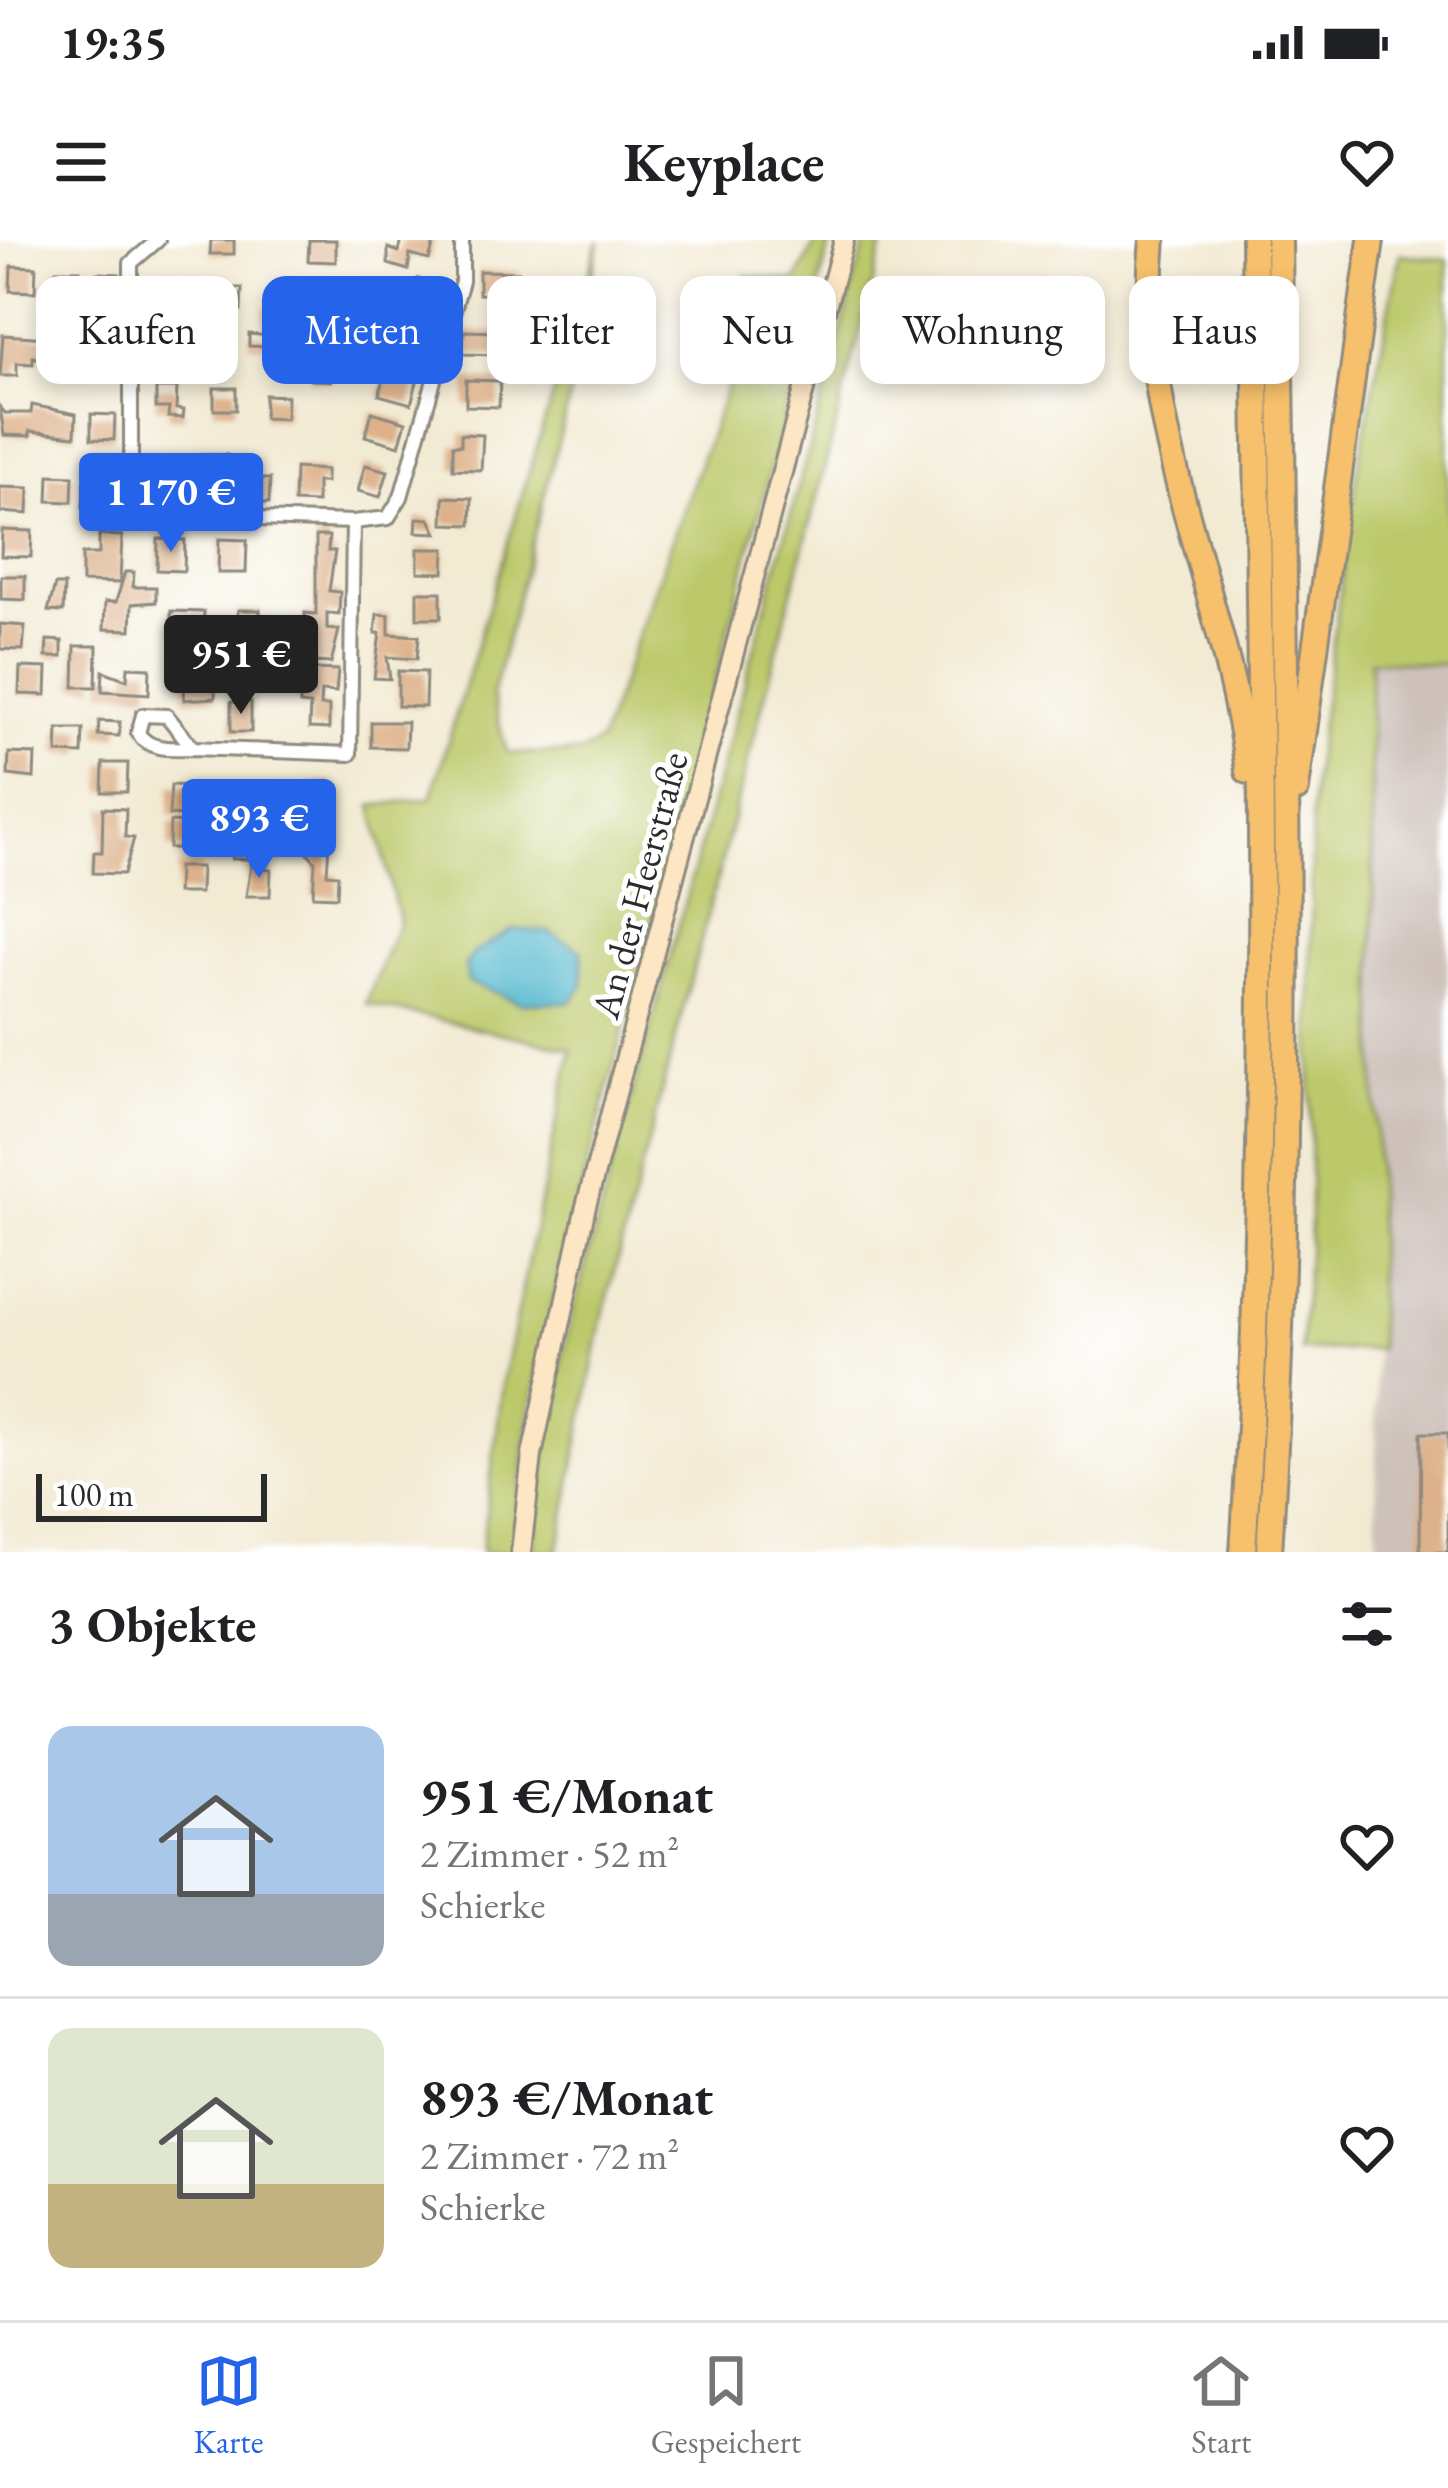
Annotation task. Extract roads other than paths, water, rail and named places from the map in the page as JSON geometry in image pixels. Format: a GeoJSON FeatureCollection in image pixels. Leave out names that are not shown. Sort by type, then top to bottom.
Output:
{"type":"FeatureCollection","features":[{"type":"Feature","properties":{"kind":"highway"},"geometry":{"type":"LineString","coordinates":[[1154,240],[1149,296],[1153,378],[1171,465],[1230,660],[1262,896]]}},
{"type":"Feature","properties":{"kind":"highway"},"geometry":{"type":"LineString","coordinates":[[1244,1552],[1258,1266],[1262,896],[1254,240]]}},
{"type":"Feature","properties":{"kind":"highway"},"geometry":{"type":"LineString","coordinates":[[1269,1552],[1282,1267],[1287,833],[1279,240]]}},
{"type":"Feature","properties":{"kind":"highway"},"geometry":{"type":"LineString","coordinates":[[1287,833],[1314,684],[1371,240]]}},
{"type":"Feature","properties":{"kind":"street"},"geometry":{"type":"LineString","coordinates":[[158,240],[131,263],[131,515],[353,522],[388,518],[401,497],[462,281],[462,240]]}},
{"type":"Feature","properties":{"kind":"street","name":"An der Heerstraße"},"geometry":{"type":"LineString","coordinates":[[521,1552],[536,1432],[580,1232],[844,240]]}},
{"type":"Feature","properties":{"kind":"street"},"geometry":{"type":"LineString","coordinates":[[193,748],[350,754],[353,522]]}},
{"type":"Feature","properties":{"kind":"water"},"geometry":{"type":"Polygon","coordinates":[[[513,929],[550,932],[582,951],[583,985],[571,1002],[521,1003],[468,982],[465,965],[474,953],[513,929]]]}}]}
